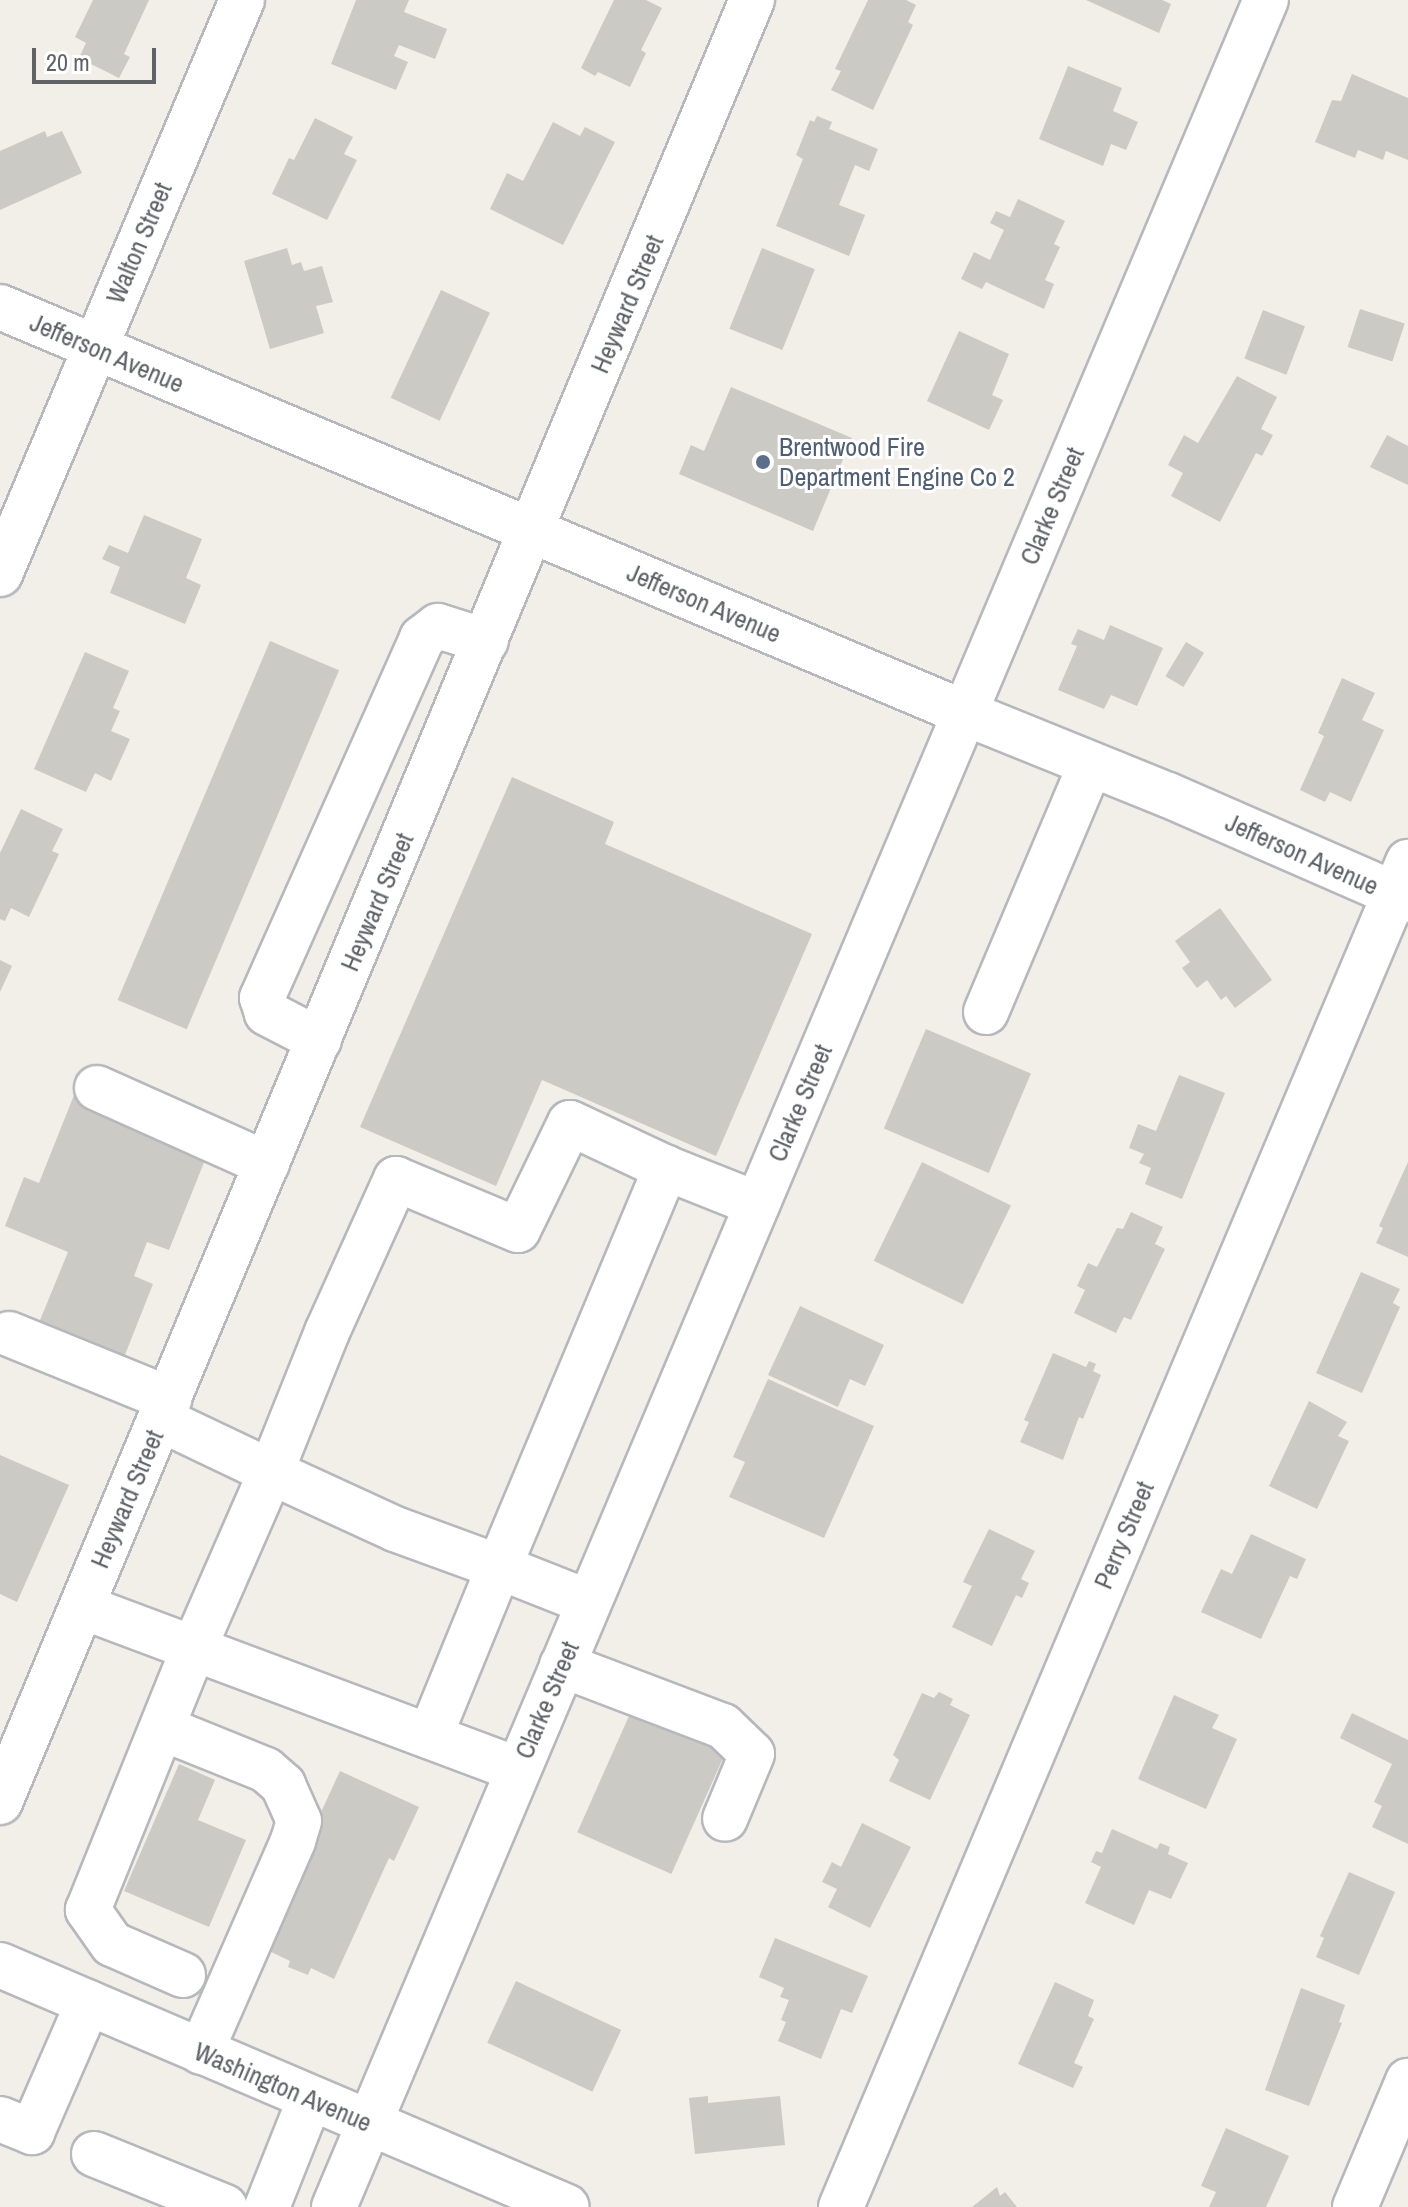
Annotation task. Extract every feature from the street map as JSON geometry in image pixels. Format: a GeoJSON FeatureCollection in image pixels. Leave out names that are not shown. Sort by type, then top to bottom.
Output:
{"type":"FeatureCollection","features":[{"type":"Feature","properties":{"kind":"street","name":"Walton Street"},"geometry":{"type":"LineString","coordinates":[[0,574],[242,0]]}},
{"type":"Feature","properties":{"kind":"street","name":"Heyward Street"},"geometry":{"type":"LineString","coordinates":[[0,1802],[752,0]]}},
{"type":"Feature","properties":{"kind":"street","name":"Clarke Street"},"geometry":{"type":"LineString","coordinates":[[334,2207],[1266,0]]}},
{"type":"Feature","properties":{"kind":"street","name":"Jefferson Avenue"},"geometry":{"type":"LineString","coordinates":[[0,307],[965,713],[1403,886]]}},
{"type":"Feature","properties":{"kind":"street"},"geometry":{"type":"LineString","coordinates":[[319,1040],[267,1013],[262,998],[422,638],[438,626],[486,641]]}},
{"type":"Feature","properties":{"kind":"street"},"geometry":{"type":"LineString","coordinates":[[986,1012],[1091,764]]}},
{"type":"Feature","properties":{"kind":"street","name":"Perry Street"},"geometry":{"type":"LineString","coordinates":[[841,2207],[1403,886]]}},
{"type":"Feature","properties":{"kind":"street"},"geometry":{"type":"LineString","coordinates":[[97,1088],[267,1164]]}},
{"type":"Feature","properties":{"kind":"street"},"geometry":{"type":"LineString","coordinates":[[183,1975],[112,1944],[88,1910],[327,1332],[396,1179],[518,1230],[570,1123],[666,1168],[757,1204]]}},
{"type":"Feature","properties":{"kind":"street"},"geometry":{"type":"LineString","coordinates":[[430,1736],[666,1168]]}},
{"type":"Feature","properties":{"kind":"street"},"geometry":{"type":"LineString","coordinates":[[9,1334],[164,1409],[271,1472],[395,1529],[588,1602]]}},
{"type":"Feature","properties":{"kind":"street"},"geometry":{"type":"LineString","coordinates":[[83,1607],[517,1769]]}},
{"type":"Feature","properties":{"kind":"street"},"geometry":{"type":"LineString","coordinates":[[562,1665],[723,1726],[752,1754],[725,1819]]}},
{"type":"Feature","properties":{"kind":"street"},"geometry":{"type":"LineString","coordinates":[[162,1728],[266,1770],[283,1785],[299,1821],[201,2052]]}},
{"type":"Feature","properties":{"kind":"street"},"geometry":{"type":"LineString","coordinates":[[0,2119],[32,2132],[98,2007],[133,1953]]}},
{"type":"Feature","properties":{"kind":"street","name":"Washington Avenue"},"geometry":{"type":"LineString","coordinates":[[0,1965],[567,2207]]}},
{"type":"Feature","properties":{"kind":"street"},"geometry":{"type":"LineString","coordinates":[[1355,2207],[1408,2081]]}},
{"type":"Feature","properties":{"kind":"street"},"geometry":{"type":"LineString","coordinates":[[267,2207],[310,2099]]}},
{"type":"Feature","properties":{"kind":"street"},"geometry":{"type":"LineString","coordinates":[[94,2154],[225,2207]]}},
{"type":"Feature","properties":{"kind":"building"},"geometry":{"type":"Polygon","coordinates":[[[93,0],[149,0],[124,54],[130,57],[119,78],[79,58],[86,43],[75,37],[93,0]]]}},
{"type":"Feature","properties":{"kind":"building"},"geometry":{"type":"Polygon","coordinates":[[[356,0],[409,0],[404,12],[447,29],[435,59],[399,45],[394,56],[408,62],[396,90],[331,64],[356,0]]]}},
{"type":"Feature","properties":{"kind":"building"},"geometry":{"type":"Polygon","coordinates":[[[614,0],[646,0],[662,8],[641,50],[646,53],[630,87],[598,72],[595,76],[581,68],[614,0]]]}},
{"type":"Feature","properties":{"kind":"building"},"geometry":{"type":"Polygon","coordinates":[[[868,0],[906,0],[916,5],[908,22],[913,25],[873,110],[831,90],[841,71],[835,69],[868,0]]]}},
{"type":"Feature","properties":{"kind":"building"},"geometry":{"type":"Polygon","coordinates":[[[1086,0],[1162,0],[1171,4],[1159,33],[1086,0]]]}},
{"type":"Feature","properties":{"kind":"building"},"geometry":{"type":"Polygon","coordinates":[[[1068,66],[1122,88],[1113,111],[1138,122],[1126,150],[1111,144],[1103,166],[1039,139],[1068,66]]]}},
{"type":"Feature","properties":{"kind":"building"},"geometry":{"type":"Polygon","coordinates":[[[1352,74],[1408,98],[1408,160],[1386,151],[1383,160],[1358,150],[1355,158],[1315,142],[1332,100],[1341,101],[1352,74]]]}},
{"type":"Feature","properties":{"kind":"building"},"geometry":{"type":"Polygon","coordinates":[[[817,116],[832,122],[829,129],[878,149],[869,171],[855,165],[839,205],[865,215],[849,256],[776,226],[803,159],[796,155],[810,120],[814,122],[817,116]]]}},
{"type":"Feature","properties":{"kind":"building"},"geometry":{"type":"Polygon","coordinates":[[[315,118],[353,137],[344,154],[357,160],[327,220],[272,194],[289,158],[294,160],[315,118]]]}},
{"type":"Feature","properties":{"kind":"building"},"geometry":{"type":"Polygon","coordinates":[[[553,122],[580,136],[585,127],[615,142],[563,245],[490,209],[507,173],[523,181],[553,122]]]}},
{"type":"Feature","properties":{"kind":"building"},"geometry":{"type":"Polygon","coordinates":[[[45,131],[47,137],[62,131],[82,173],[0,210],[0,151],[45,131]]]}},
{"type":"Feature","properties":{"kind":"building"},"geometry":{"type":"Polygon","coordinates":[[[1018,199],[1065,221],[1054,244],[1060,247],[1045,280],[1054,284],[1044,309],[986,282],[982,289],[961,279],[974,252],[990,260],[1004,230],[990,223],[996,211],[1010,217],[1018,199]]]}},
{"type":"Feature","properties":{"kind":"building"},"geometry":{"type":"Polygon","coordinates":[[[287,248],[292,265],[301,262],[304,271],[322,266],[333,302],[316,306],[324,333],[270,349],[244,261],[287,248]]]}},
{"type":"Feature","properties":{"kind":"building"},"geometry":{"type":"Polygon","coordinates":[[[762,248],[815,269],[782,350],[729,329],[762,248]]]}},
{"type":"Feature","properties":{"kind":"building"},"geometry":{"type":"Polygon","coordinates":[[[441,290],[490,313],[440,421],[391,398],[441,290]]]}},
{"type":"Feature","properties":{"kind":"building"},"geometry":{"type":"Polygon","coordinates":[[[1360,309],[1405,324],[1392,362],[1348,347],[1360,309]]]}},
{"type":"Feature","properties":{"kind":"building"},"geometry":{"type":"Polygon","coordinates":[[[1263,310],[1305,326],[1286,375],[1244,359],[1263,310]]]}},
{"type":"Feature","properties":{"kind":"building"},"geometry":{"type":"Polygon","coordinates":[[[959,331],[1009,354],[992,395],[1003,400],[989,430],[927,401],[959,331]]]}},
{"type":"Feature","properties":{"kind":"building"},"geometry":{"type":"Polygon","coordinates":[[[1237,376],[1277,397],[1261,429],[1273,435],[1262,456],[1256,453],[1220,522],[1171,496],[1183,473],[1168,465],[1184,435],[1198,443],[1237,376]]]}},
{"type":"Feature","properties":{"kind":"building","name":"Brentwood Fire Department Engine Co 2"},"geometry":{"type":"Polygon","coordinates":[[[731,387],[852,438],[813,531],[679,474],[691,445],[704,451],[731,387]]]}},
{"type":"Feature","properties":{"kind":"building"},"geometry":{"type":"Polygon","coordinates":[[[1387,435],[1408,446],[1408,485],[1370,467],[1387,435]]]}},
{"type":"Feature","properties":{"kind":"building"},"geometry":{"type":"Polygon","coordinates":[[[144,515],[202,539],[186,578],[201,585],[185,624],[110,593],[120,567],[102,559],[109,545],[128,553],[144,515]]]}},
{"type":"Feature","properties":{"kind":"building"},"geometry":{"type":"Polygon","coordinates":[[[1110,625],[1163,648],[1137,706],[1111,695],[1104,709],[1058,690],[1077,646],[1071,644],[1078,629],[1104,640],[1110,625]]]}},
{"type":"Feature","properties":{"kind":"building"},"geometry":{"type":"Polygon","coordinates":[[[270,641],[339,670],[187,1029],[118,1000],[270,641]]]}},
{"type":"Feature","properties":{"kind":"building"},"geometry":{"type":"Polygon","coordinates":[[[1186,642],[1204,653],[1183,687],[1165,676],[1186,642]]]}},
{"type":"Feature","properties":{"kind":"building"},"geometry":{"type":"Polygon","coordinates":[[[85,652],[129,671],[113,708],[120,711],[111,731],[130,739],[111,781],[95,773],[86,792],[34,769],[85,652]]]}},
{"type":"Feature","properties":{"kind":"building"},"geometry":{"type":"Polygon","coordinates":[[[1342,678],[1375,693],[1362,720],[1384,730],[1351,802],[1330,792],[1325,802],[1300,790],[1324,736],[1318,733],[1342,678]]]}},
{"type":"Feature","properties":{"kind":"building"},"geometry":{"type":"Polygon","coordinates":[[[512,777],[614,822],[605,844],[812,934],[716,1156],[542,1080],[496,1186],[360,1127],[512,777]]]}},
{"type":"Feature","properties":{"kind":"building"},"geometry":{"type":"Polygon","coordinates":[[[21,809],[63,829],[52,851],[59,854],[29,917],[11,908],[5,921],[0,919],[0,853],[21,809]]]}},
{"type":"Feature","properties":{"kind":"building"},"geometry":{"type":"Polygon","coordinates":[[[1220,908],[1272,980],[1235,1008],[1226,996],[1221,1000],[1207,980],[1197,988],[1182,968],[1190,962],[1175,941],[1220,908]]]}},
{"type":"Feature","properties":{"kind":"building"},"geometry":{"type":"Polygon","coordinates":[[[0,960],[12,966],[0,992],[0,960]]]}},
{"type":"Feature","properties":{"kind":"building"},"geometry":{"type":"Polygon","coordinates":[[[926,1029],[1031,1074],[989,1173],[884,1128],[926,1029]]]}},
{"type":"Feature","properties":{"kind":"building"},"geometry":{"type":"Polygon","coordinates":[[[1179,1075],[1225,1093],[1182,1199],[1145,1184],[1151,1168],[1139,1163],[1144,1154],[1129,1148],[1138,1124],[1156,1131],[1179,1075]]]}},
{"type":"Feature","properties":{"kind":"building"},"geometry":{"type":"Polygon","coordinates":[[[74,1095],[209,1150],[169,1250],[147,1242],[134,1276],[153,1284],[121,1365],[36,1330],[68,1252],[5,1226],[24,1177],[39,1183],[74,1095]]]}},
{"type":"Feature","properties":{"kind":"building"},"geometry":{"type":"Polygon","coordinates":[[[922,1162],[1011,1205],[963,1304],[874,1261],[922,1162]]]}},
{"type":"Feature","properties":{"kind":"building"},"geometry":{"type":"Polygon","coordinates":[[[1408,1162],[1408,1257],[1376,1243],[1383,1228],[1379,1226],[1408,1162]]]}},
{"type":"Feature","properties":{"kind":"building"},"geometry":{"type":"Polygon","coordinates":[[[1131,1212],[1163,1227],[1155,1244],[1165,1249],[1131,1320],[1124,1317],[1116,1333],[1074,1313],[1085,1290],[1077,1286],[1088,1263],[1097,1267],[1117,1228],[1123,1229],[1131,1212]]]}},
{"type":"Feature","properties":{"kind":"building"},"geometry":{"type":"Polygon","coordinates":[[[1361,1272],[1400,1289],[1393,1303],[1400,1307],[1362,1393],[1316,1373],[1361,1272]]]}},
{"type":"Feature","properties":{"kind":"building"},"geometry":{"type":"Polygon","coordinates":[[[800,1306],[884,1345],[865,1386],[850,1379],[838,1407],[768,1375],[800,1306]]]}},
{"type":"Feature","properties":{"kind":"building"},"geometry":{"type":"Polygon","coordinates":[[[1053,1353],[1086,1367],[1089,1361],[1096,1364],[1093,1371],[1101,1375],[1083,1419],[1079,1417],[1063,1460],[1020,1442],[1029,1422],[1024,1420],[1053,1353]]]}},
{"type":"Feature","properties":{"kind":"building"},"geometry":{"type":"Polygon","coordinates":[[[768,1379],[874,1426],[824,1538],[729,1497],[745,1462],[733,1457],[768,1379]]]}},
{"type":"Feature","properties":{"kind":"building"},"geometry":{"type":"Polygon","coordinates":[[[1309,1401],[1347,1422],[1338,1436],[1349,1441],[1317,1509],[1269,1486],[1309,1401]]]}},
{"type":"Feature","properties":{"kind":"building"},"geometry":{"type":"Polygon","coordinates":[[[0,1455],[69,1485],[17,1602],[0,1594],[0,1455]]]}},
{"type":"Feature","properties":{"kind":"building"},"geometry":{"type":"Polygon","coordinates":[[[989,1529],[1035,1551],[1021,1579],[1029,1583],[1022,1598],[1016,1595],[992,1646],[952,1627],[972,1586],[963,1582],[989,1529]]]}},
{"type":"Feature","properties":{"kind":"building"},"geometry":{"type":"Polygon","coordinates":[[[1251,1534],[1306,1559],[1297,1579],[1290,1576],[1261,1639],[1201,1612],[1221,1569],[1232,1574],[1251,1534]]]}},
{"type":"Feature","properties":{"kind":"building"},"geometry":{"type":"Polygon","coordinates":[[[939,1692],[953,1699],[950,1705],[970,1715],[930,1800],[889,1781],[899,1760],[893,1755],[922,1693],[934,1698],[939,1692]]]}},
{"type":"Feature","properties":{"kind":"building"},"geometry":{"type":"Polygon","coordinates":[[[1174,1695],[1219,1715],[1212,1728],[1237,1739],[1206,1809],[1138,1779],[1174,1695]]]}},
{"type":"Feature","properties":{"kind":"building"},"geometry":{"type":"Polygon","coordinates":[[[633,1707],[727,1749],[671,1874],[577,1832],[633,1707]]]}},
{"type":"Feature","properties":{"kind":"building"},"geometry":{"type":"Polygon","coordinates":[[[1352,1713],[1408,1740],[1408,1844],[1372,1827],[1382,1806],[1374,1802],[1392,1764],[1340,1738],[1352,1713]]]}},
{"type":"Feature","properties":{"kind":"building"},"geometry":{"type":"Polygon","coordinates":[[[179,1764],[215,1780],[198,1820],[246,1840],[209,1927],[124,1891],[179,1764]]]}},
{"type":"Feature","properties":{"kind":"building"},"geometry":{"type":"Polygon","coordinates":[[[340,1771],[419,1807],[394,1861],[389,1858],[334,1979],[311,1968],[308,1975],[288,1967],[290,1961],[267,1950],[319,1837],[311,1834],[340,1771]]]}},
{"type":"Feature","properties":{"kind":"building"},"geometry":{"type":"Polygon","coordinates":[[[862,1823],[911,1847],[870,1928],[828,1907],[837,1889],[822,1882],[832,1862],[841,1867],[862,1823]]]}},
{"type":"Feature","properties":{"kind":"building"},"geometry":{"type":"Polygon","coordinates":[[[1112,1829],[1157,1849],[1160,1843],[1170,1847],[1168,1854],[1188,1863],[1171,1899],[1149,1890],[1134,1925],[1085,1903],[1101,1867],[1091,1862],[1096,1851],[1102,1853],[1112,1829]]]}},
{"type":"Feature","properties":{"kind":"building"},"geometry":{"type":"Polygon","coordinates":[[[1349,1872],[1395,1892],[1359,1975],[1316,1957],[1324,1938],[1320,1936],[1349,1872]]]}},
{"type":"Feature","properties":{"kind":"building"},"geometry":{"type":"Polygon","coordinates":[[[775,1938],[868,1976],[852,2013],[841,2009],[821,2059],[778,2041],[786,2022],[781,2020],[789,2000],[780,1997],[784,1988],[759,1977],[775,1938]]]}},
{"type":"Feature","properties":{"kind":"building"},"geometry":{"type":"Polygon","coordinates":[[[516,1981],[621,2030],[592,2092],[487,2043],[516,1981]]]}},
{"type":"Feature","properties":{"kind":"building"},"geometry":{"type":"Polygon","coordinates":[[[1055,1982],[1094,2000],[1088,2016],[1094,2019],[1074,2063],[1083,2067],[1073,2088],[1018,2064],[1055,1982]]]}},
{"type":"Feature","properties":{"kind":"building"},"geometry":{"type":"Polygon","coordinates":[[[1301,1988],[1345,2005],[1339,2022],[1342,2023],[1309,2106],[1265,2090],[1301,1988]]]}},
{"type":"Feature","properties":{"kind":"building"},"geometry":{"type":"Polygon","coordinates":[[[708,2096],[708,2103],[780,2096],[785,2145],[695,2154],[689,2098],[708,2096]]]}},
{"type":"Feature","properties":{"kind":"building"},"geometry":{"type":"Polygon","coordinates":[[[1226,2128],[1289,2156],[1266,2207],[1209,2207],[1216,2192],[1201,2186],[1226,2128]]]}},
{"type":"Feature","properties":{"kind":"building"},"geometry":{"type":"Polygon","coordinates":[[[997,2187],[1000,2196],[1005,2192],[1017,2207],[972,2207],[997,2187]]]}},
{"type":"Feature","properties":{"kind":"place","name":"Brentwood Fire Department Engine Co 2"},"geometry":{"type":"Point","coordinates":[763,462]}}]}
